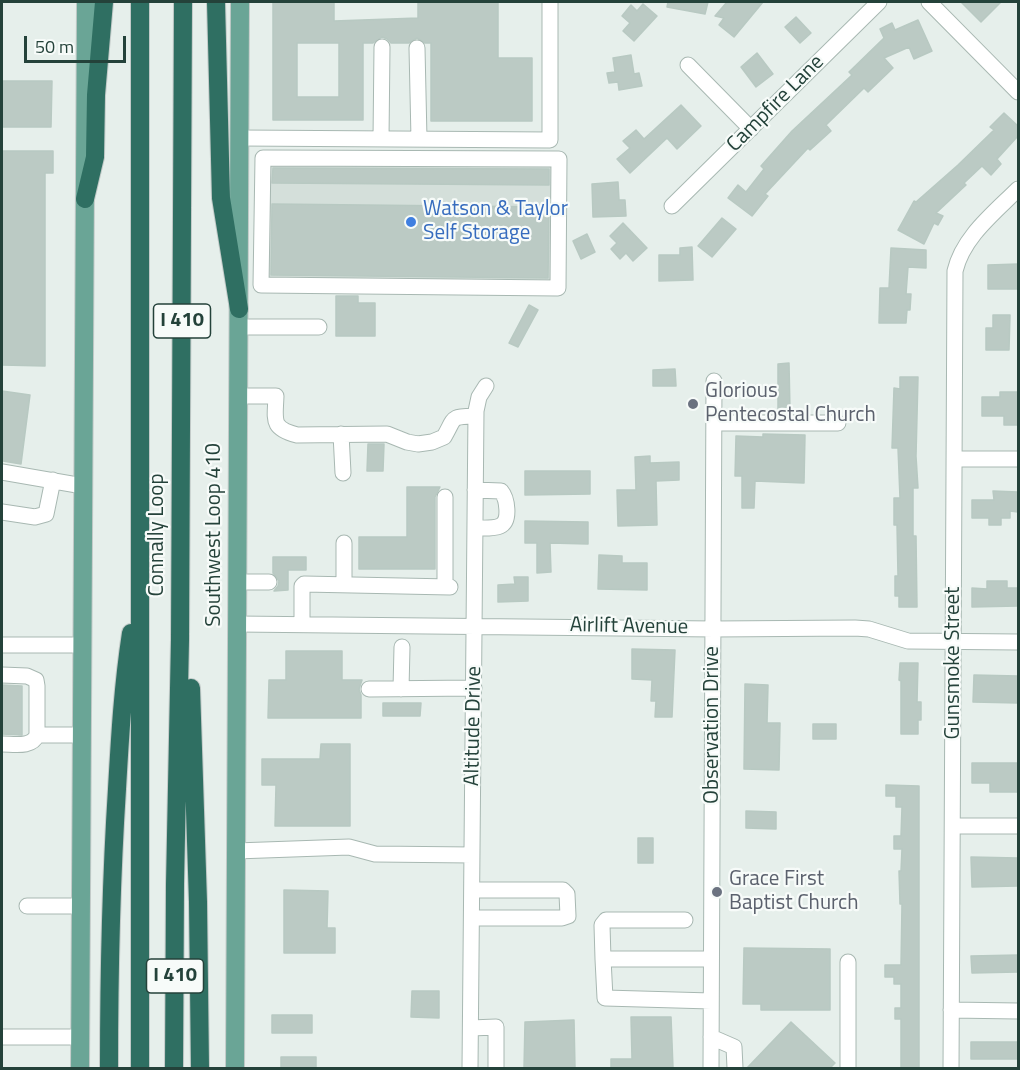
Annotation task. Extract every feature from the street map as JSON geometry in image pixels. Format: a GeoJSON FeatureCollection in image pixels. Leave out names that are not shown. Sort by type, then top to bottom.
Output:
{"type":"FeatureCollection","features":[{"type":"Feature","properties":{"kind":"highway"},"geometry":{"type":"LineString","coordinates":[[85,199],[95,157],[97,84],[105,2]]}},
{"type":"Feature","properties":{"kind":"highway","name":"Connally Loop"},"geometry":{"type":"LineString","coordinates":[[140,2],[140,1068]]}},
{"type":"Feature","properties":{"kind":"highway","name":"Connally Loop"},"geometry":{"type":"LineString","coordinates":[[174,1068],[180,640],[183,2]]}},
{"type":"Feature","properties":{"kind":"highway"},"geometry":{"type":"LineString","coordinates":[[216,2],[221,198],[238,318]]}},
{"type":"Feature","properties":{"kind":"highway"},"geometry":{"type":"LineString","coordinates":[[109,1068],[111,913],[123,685],[140,577]]}},
{"type":"Feature","properties":{"kind":"highway"},"geometry":{"type":"LineString","coordinates":[[180,640],[190,679],[198,914],[200,1068]]}},
{"type":"Feature","properties":{"kind":"main road"},"geometry":{"type":"LineString","coordinates":[[80,1068],[86,2]]}},
{"type":"Feature","properties":{"kind":"main road","name":"Southwest Loop 410"},"geometry":{"type":"LineString","coordinates":[[235,1068],[240,2]]}},
{"type":"Feature","properties":{"kind":"street"},"geometry":{"type":"LineString","coordinates":[[240,138],[550,140],[550,2]]}},
{"type":"Feature","properties":{"kind":"street","name":"Campfire Lane"},"geometry":{"type":"LineString","coordinates":[[672,206],[879,2]]}},
{"type":"Feature","properties":{"kind":"street"},"geometry":{"type":"LineString","coordinates":[[929,2],[1018,92]]}},
{"type":"Feature","properties":{"kind":"street"},"geometry":{"type":"LineString","coordinates":[[381,139],[382,46]]}},
{"type":"Feature","properties":{"kind":"street"},"geometry":{"type":"LineString","coordinates":[[417,48],[419,140]]}},
{"type":"Feature","properties":{"kind":"street"},"geometry":{"type":"LineString","coordinates":[[688,65],[751,129]]}},
{"type":"Feature","properties":{"kind":"street"},"geometry":{"type":"LineString","coordinates":[[263,158],[559,159],[558,288],[261,285],[261,267],[263,158]]}},
{"type":"Feature","properties":{"kind":"street","name":"Gunsmoke Street"},"geometry":{"type":"LineString","coordinates":[[951,1068],[955,271],[958,257],[966,242],[1018,189]]}},
{"type":"Feature","properties":{"kind":"street"},"geometry":{"type":"LineString","coordinates":[[240,199],[262,199]]}},
{"type":"Feature","properties":{"kind":"street"},"geometry":{"type":"LineString","coordinates":[[239,267],[261,267]]}},
{"type":"Feature","properties":{"kind":"street"},"geometry":{"type":"LineString","coordinates":[[238,318],[319,327]]}},
{"type":"Feature","properties":{"kind":"street","name":"Observation Drive"},"geometry":{"type":"LineString","coordinates":[[711,1068],[714,381]]}},
{"type":"Feature","properties":{"kind":"street","name":"Altitude Drive"},"geometry":{"type":"LineString","coordinates":[[470,1068],[476,416],[479,397],[486,386]]}},
{"type":"Feature","properties":{"kind":"street"},"geometry":{"type":"LineString","coordinates":[[238,396],[276,396],[275,422],[285,432],[297,435],[387,434],[407,442],[432,442],[444,437],[455,417],[476,416]]}},
{"type":"Feature","properties":{"kind":"street"},"geometry":{"type":"LineString","coordinates":[[714,423],[838,423]]}},
{"type":"Feature","properties":{"kind":"street"},"geometry":{"type":"LineString","coordinates":[[341,434],[343,473]]}},
{"type":"Feature","properties":{"kind":"street"},"geometry":{"type":"LineString","coordinates":[[954,459],[1018,459]]}},
{"type":"Feature","properties":{"kind":"street"},"geometry":{"type":"LineString","coordinates":[[2,472],[83,486]]}},
{"type":"Feature","properties":{"kind":"street"},"geometry":{"type":"LineString","coordinates":[[2,512],[35,517],[46,514],[53,480]]}},
{"type":"Feature","properties":{"kind":"street"},"geometry":{"type":"LineString","coordinates":[[475,528],[499,527],[504,523],[507,508],[505,496],[501,491],[476,490]]}},
{"type":"Feature","properties":{"kind":"street"},"geometry":{"type":"LineString","coordinates":[[302,624],[302,586],[304,584],[448,586],[445,497]]}},
{"type":"Feature","properties":{"kind":"street"},"geometry":{"type":"LineString","coordinates":[[344,543],[344,585]]}},
{"type":"Feature","properties":{"kind":"street"},"geometry":{"type":"LineString","coordinates":[[238,582],[269,582]]}},
{"type":"Feature","properties":{"kind":"street","name":"Airlift Avenue"},"geometry":{"type":"LineString","coordinates":[[237,624],[855,628],[869,629],[908,641],[1018,642]]}},
{"type":"Feature","properties":{"kind":"street"},"geometry":{"type":"LineString","coordinates":[[2,645],[82,645]]}},
{"type":"Feature","properties":{"kind":"street"},"geometry":{"type":"LineString","coordinates":[[400,689],[402,647]]}},
{"type":"Feature","properties":{"kind":"street"},"geometry":{"type":"LineString","coordinates":[[2,675],[27,676],[36,680],[37,735],[30,744],[2,744]]}},
{"type":"Feature","properties":{"kind":"street"},"geometry":{"type":"LineString","coordinates":[[369,689],[474,688]]}},
{"type":"Feature","properties":{"kind":"street"},"geometry":{"type":"LineString","coordinates":[[37,735],[82,735]]}},
{"type":"Feature","properties":{"kind":"street"},"geometry":{"type":"LineString","coordinates":[[952,826],[1018,826]]}},
{"type":"Feature","properties":{"kind":"street"},"geometry":{"type":"LineString","coordinates":[[236,851],[349,847],[375,854],[472,855]]}},
{"type":"Feature","properties":{"kind":"street"},"geometry":{"type":"LineString","coordinates":[[472,890],[562,890],[567,894],[568,916],[562,918],[472,918]]}},
{"type":"Feature","properties":{"kind":"street"},"geometry":{"type":"LineString","coordinates":[[27,906],[81,906]]}},
{"type":"Feature","properties":{"kind":"street"},"geometry":{"type":"LineString","coordinates":[[685,920],[606,920],[602,925],[605,998],[711,1001]]}},
{"type":"Feature","properties":{"kind":"street"},"geometry":{"type":"LineString","coordinates":[[603,959],[711,959]]}},
{"type":"Feature","properties":{"kind":"street"},"geometry":{"type":"LineString","coordinates":[[848,962],[848,1068]]}},
{"type":"Feature","properties":{"kind":"street"},"geometry":{"type":"LineString","coordinates":[[951,1010],[1018,1011]]}},
{"type":"Feature","properties":{"kind":"street"},"geometry":{"type":"LineString","coordinates":[[471,1028],[496,1027],[496,1068]]}},
{"type":"Feature","properties":{"kind":"street"},"geometry":{"type":"LineString","coordinates":[[2,1037],[80,1037]]}},
{"type":"Feature","properties":{"kind":"street"},"geometry":{"type":"LineString","coordinates":[[711,1037],[734,1047],[735,1068]]}},
{"type":"Feature","properties":{"kind":"shaded area","name":"Watson & Taylor Self Storage"},"geometry":{"type":"Polygon","coordinates":[[[257,152],[566,154],[564,294],[255,290],[257,152]]]}},
{"type":"Feature","properties":{"kind":"building"},"geometry":{"type":"Polygon","coordinates":[[[273,2],[334,2],[334,21],[418,18],[418,2],[498,2],[498,58],[532,58],[532,121],[431,121],[431,43],[425,43],[417,38],[409,43],[391,43],[382,37],[373,43],[363,43],[363,120],[273,120],[273,2]],[[297,43],[297,97],[339,97],[339,43],[297,43]]]}},
{"type":"Feature","properties":{"kind":"building"},"geometry":{"type":"Polygon","coordinates":[[[668,2],[708,2],[705,14],[667,7],[668,2]]]}},
{"type":"Feature","properties":{"kind":"building"},"geometry":{"type":"Polygon","coordinates":[[[727,2],[763,2],[734,37],[719,25],[724,18],[715,16],[727,2]]]}},
{"type":"Feature","properties":{"kind":"building"},"geometry":{"type":"Polygon","coordinates":[[[961,2],[1001,2],[981,22],[961,2]]]}},
{"type":"Feature","properties":{"kind":"building"},"geometry":{"type":"Polygon","coordinates":[[[643,4],[657,16],[634,41],[623,31],[630,23],[622,16],[631,5],[637,11],[643,4]]]}},
{"type":"Feature","properties":{"kind":"building"},"geometry":{"type":"Polygon","coordinates":[[[796,17],[811,33],[800,43],[785,27],[796,17]]]}},
{"type":"Feature","properties":{"kind":"building"},"geometry":{"type":"Polygon","coordinates":[[[918,20],[932,51],[914,59],[909,47],[884,58],[893,68],[868,92],[864,88],[826,125],[831,131],[810,150],[808,148],[765,194],[768,196],[752,216],[728,198],[738,185],[746,192],[764,169],[761,166],[792,131],[852,75],[849,72],[884,38],[880,29],[892,23],[895,30],[918,20]]]}},
{"type":"Feature","properties":{"kind":"building"},"geometry":{"type":"Polygon","coordinates":[[[757,53],[773,74],[756,87],[741,67],[757,53]]]}},
{"type":"Feature","properties":{"kind":"building"},"geometry":{"type":"Polygon","coordinates":[[[631,55],[634,74],[639,73],[642,86],[619,90],[618,82],[609,83],[607,73],[615,72],[613,58],[631,55]]]}},
{"type":"Feature","properties":{"kind":"building"},"geometry":{"type":"Polygon","coordinates":[[[2,81],[52,81],[51,127],[2,127],[2,81]]]}},
{"type":"Feature","properties":{"kind":"building"},"geometry":{"type":"Polygon","coordinates":[[[681,105],[701,126],[677,149],[667,138],[630,173],[617,159],[630,148],[623,141],[636,130],[644,139],[681,105]]]}},
{"type":"Feature","properties":{"kind":"building"},"geometry":{"type":"Polygon","coordinates":[[[1004,113],[1018,126],[1018,136],[997,159],[1001,164],[991,175],[982,166],[964,183],[966,185],[936,213],[943,216],[938,225],[934,223],[924,244],[898,230],[914,201],[916,202],[958,165],[994,130],[990,127],[1004,113]]]}},
{"type":"Feature","properties":{"kind":"building"},"geometry":{"type":"Polygon","coordinates":[[[2,151],[53,151],[53,173],[45,173],[45,366],[2,365],[2,151]]]}},
{"type":"Feature","properties":{"kind":"building"},"geometry":{"type":"Polygon","coordinates":[[[273,168],[549,169],[549,185],[272,183],[273,168]]]}},
{"type":"Feature","properties":{"kind":"building"},"geometry":{"type":"Polygon","coordinates":[[[618,182],[619,200],[625,200],[626,216],[593,217],[592,184],[618,182]]]}},
{"type":"Feature","properties":{"kind":"building"},"geometry":{"type":"Polygon","coordinates":[[[272,204],[549,207],[548,278],[271,275],[272,204]]]}},
{"type":"Feature","properties":{"kind":"building"},"geometry":{"type":"Polygon","coordinates":[[[722,218],[736,229],[712,257],[698,246],[722,218]]]}},
{"type":"Feature","properties":{"kind":"building"},"geometry":{"type":"Polygon","coordinates":[[[623,223],[647,248],[633,261],[626,253],[620,259],[611,249],[617,243],[610,236],[623,223]]]}},
{"type":"Feature","properties":{"kind":"building"},"geometry":{"type":"Polygon","coordinates":[[[587,234],[595,252],[581,259],[573,241],[587,234]]]}},
{"type":"Feature","properties":{"kind":"building"},"geometry":{"type":"Polygon","coordinates":[[[692,247],[693,280],[659,281],[659,255],[680,255],[680,248],[692,247]]]}},
{"type":"Feature","properties":{"kind":"building"},"geometry":{"type":"Polygon","coordinates":[[[891,248],[926,250],[926,268],[908,267],[906,294],[911,294],[906,323],[879,323],[880,288],[889,288],[891,248]]]}},
{"type":"Feature","properties":{"kind":"building"},"geometry":{"type":"Polygon","coordinates":[[[1018,264],[1018,289],[988,289],[988,265],[1018,264]]]}},
{"type":"Feature","properties":{"kind":"building"},"geometry":{"type":"Polygon","coordinates":[[[336,296],[358,296],[358,303],[375,303],[375,336],[336,336],[336,296]]]}},
{"type":"Feature","properties":{"kind":"building"},"geometry":{"type":"Polygon","coordinates":[[[529,305],[538,310],[518,347],[509,343],[529,305]]]}},
{"type":"Feature","properties":{"kind":"building"},"geometry":{"type":"Polygon","coordinates":[[[993,315],[1010,315],[1009,350],[986,350],[986,328],[993,328],[993,315]]]}},
{"type":"Feature","properties":{"kind":"building"},"geometry":{"type":"Polygon","coordinates":[[[789,363],[790,411],[778,411],[778,364],[789,363]]]}},
{"type":"Feature","properties":{"kind":"building"},"geometry":{"type":"Polygon","coordinates":[[[675,369],[676,386],[653,386],[653,370],[675,369]]]}},
{"type":"Feature","properties":{"kind":"building"},"geometry":{"type":"Polygon","coordinates":[[[900,377],[918,377],[916,456],[918,488],[913,488],[917,607],[899,607],[899,596],[895,596],[895,576],[898,576],[894,498],[900,498],[898,448],[892,448],[894,388],[900,389],[900,377]]]}},
{"type":"Feature","properties":{"kind":"building"},"geometry":{"type":"Polygon","coordinates":[[[2,391],[30,395],[21,464],[3,461],[2,391]]]}},
{"type":"Feature","properties":{"kind":"building"},"geometry":{"type":"Polygon","coordinates":[[[1000,392],[1018,392],[1018,425],[1004,425],[1004,416],[982,416],[982,397],[1000,397],[1000,392]]]}},
{"type":"Feature","properties":{"kind":"building"},"geometry":{"type":"Polygon","coordinates":[[[763,434],[805,435],[804,483],[755,481],[754,508],[742,508],[742,476],[735,476],[736,436],[763,437],[763,434]]]}},
{"type":"Feature","properties":{"kind":"building"},"geometry":{"type":"Polygon","coordinates":[[[368,444],[384,444],[383,471],[367,471],[368,444]]]}},
{"type":"Feature","properties":{"kind":"building"},"geometry":{"type":"Polygon","coordinates":[[[650,456],[650,463],[679,462],[679,480],[656,481],[657,525],[618,526],[617,490],[636,490],[635,457],[650,456]]]}},
{"type":"Feature","properties":{"kind":"building"},"geometry":{"type":"Polygon","coordinates":[[[525,471],[590,471],[590,494],[525,495],[525,471]]]}},
{"type":"Feature","properties":{"kind":"building"},"geometry":{"type":"Polygon","coordinates":[[[407,487],[440,487],[435,497],[435,569],[359,569],[359,537],[407,537],[407,487]]]}},
{"type":"Feature","properties":{"kind":"building"},"geometry":{"type":"Polygon","coordinates":[[[993,491],[1018,492],[1018,512],[1010,511],[1010,518],[1001,518],[1001,525],[989,525],[989,518],[972,518],[972,500],[994,500],[993,491]]]}},
{"type":"Feature","properties":{"kind":"building"},"geometry":{"type":"Polygon","coordinates":[[[525,521],[588,522],[588,544],[550,543],[551,572],[537,573],[537,543],[525,543],[525,521]]]}},
{"type":"Feature","properties":{"kind":"building"},"geometry":{"type":"Polygon","coordinates":[[[599,555],[622,556],[622,563],[647,563],[647,590],[598,589],[599,555]]]}},
{"type":"Feature","properties":{"kind":"building"},"geometry":{"type":"Polygon","coordinates":[[[273,557],[306,557],[306,570],[288,570],[288,590],[274,591],[279,581],[273,573],[273,557]]]}},
{"type":"Feature","properties":{"kind":"building"},"geometry":{"type":"Polygon","coordinates":[[[514,577],[528,577],[528,601],[498,602],[498,585],[515,584],[514,577]]]}},
{"type":"Feature","properties":{"kind":"building"},"geometry":{"type":"Polygon","coordinates":[[[987,581],[1007,581],[1007,588],[1018,588],[1018,606],[972,607],[972,588],[987,589],[987,581]]]}},
{"type":"Feature","properties":{"kind":"building"},"geometry":{"type":"Polygon","coordinates":[[[632,649],[675,650],[672,717],[655,717],[656,701],[651,701],[652,680],[632,679],[632,649]]]}},
{"type":"Feature","properties":{"kind":"building"},"geometry":{"type":"Polygon","coordinates":[[[286,651],[342,651],[342,680],[362,680],[359,689],[361,718],[268,718],[269,680],[286,680],[286,651]]]}},
{"type":"Feature","properties":{"kind":"building"},"geometry":{"type":"Polygon","coordinates":[[[900,663],[918,663],[917,702],[921,702],[921,720],[918,720],[918,734],[901,734],[900,663]]]}},
{"type":"Feature","properties":{"kind":"building"},"geometry":{"type":"Polygon","coordinates":[[[974,675],[1018,676],[1018,703],[973,702],[974,675]]]}},
{"type":"Feature","properties":{"kind":"building"},"geometry":{"type":"Polygon","coordinates":[[[745,684],[768,685],[767,723],[780,723],[779,770],[744,769],[745,684]]]}},
{"type":"Feature","properties":{"kind":"building"},"geometry":{"type":"Polygon","coordinates":[[[2,685],[22,686],[22,735],[2,734],[2,685]]]}},
{"type":"Feature","properties":{"kind":"building"},"geometry":{"type":"Polygon","coordinates":[[[383,703],[421,703],[420,716],[383,716],[383,703]]]}},
{"type":"Feature","properties":{"kind":"building"},"geometry":{"type":"Polygon","coordinates":[[[813,724],[836,724],[836,739],[813,739],[813,724]]]}},
{"type":"Feature","properties":{"kind":"building"},"geometry":{"type":"Polygon","coordinates":[[[321,744],[350,744],[350,826],[275,826],[276,785],[262,785],[262,759],[320,759],[321,744]]]}},
{"type":"Feature","properties":{"kind":"building"},"geometry":{"type":"Polygon","coordinates":[[[972,763],[1018,763],[1018,792],[990,792],[990,783],[972,783],[972,763]]]}},
{"type":"Feature","properties":{"kind":"building"},"geometry":{"type":"Polygon","coordinates":[[[886,785],[919,786],[919,1068],[901,1068],[901,1019],[895,1019],[895,1008],[901,1008],[901,984],[894,984],[894,977],[885,977],[885,965],[901,965],[902,904],[900,904],[899,871],[901,871],[902,849],[894,849],[894,836],[901,836],[902,807],[896,807],[896,796],[886,796],[886,785]]]}},
{"type":"Feature","properties":{"kind":"building"},"geometry":{"type":"Polygon","coordinates":[[[746,811],[776,812],[776,829],[746,828],[746,811]]]}},
{"type":"Feature","properties":{"kind":"building"},"geometry":{"type":"Polygon","coordinates":[[[638,838],[653,838],[653,863],[638,863],[638,838]]]}},
{"type":"Feature","properties":{"kind":"building"},"geometry":{"type":"Polygon","coordinates":[[[971,857],[1018,858],[1018,886],[972,887],[971,857]]]}},
{"type":"Feature","properties":{"kind":"building"},"geometry":{"type":"Polygon","coordinates":[[[284,890],[328,891],[327,928],[335,928],[335,953],[284,953],[284,890]]]}},
{"type":"Feature","properties":{"kind":"building"},"geometry":{"type":"Polygon","coordinates":[[[744,948],[830,949],[830,1010],[761,1010],[761,1004],[743,1004],[744,948]]]}},
{"type":"Feature","properties":{"kind":"building"},"geometry":{"type":"Polygon","coordinates":[[[1018,955],[1018,972],[972,973],[971,956],[1018,955]]]}},
{"type":"Feature","properties":{"kind":"building"},"geometry":{"type":"Polygon","coordinates":[[[412,991],[439,991],[439,1018],[411,1017],[412,991]]]}},
{"type":"Feature","properties":{"kind":"building"},"geometry":{"type":"Polygon","coordinates":[[[272,1015],[312,1015],[312,1033],[272,1033],[272,1015]]]}},
{"type":"Feature","properties":{"kind":"building"},"geometry":{"type":"Polygon","coordinates":[[[631,1017],[671,1017],[673,1068],[611,1068],[611,1059],[632,1059],[631,1017]]]}},
{"type":"Feature","properties":{"kind":"building"},"geometry":{"type":"Polygon","coordinates":[[[574,1020],[575,1068],[524,1068],[525,1022],[574,1020]]]}},
{"type":"Feature","properties":{"kind":"building"},"geometry":{"type":"Polygon","coordinates":[[[791,1022],[835,1063],[830,1068],[747,1068],[791,1022]]]}},
{"type":"Feature","properties":{"kind":"building"},"geometry":{"type":"Polygon","coordinates":[[[971,1042],[1018,1042],[1018,1059],[971,1059],[971,1042]]]}},
{"type":"Feature","properties":{"kind":"building"},"geometry":{"type":"Polygon","coordinates":[[[281,1057],[316,1057],[316,1068],[281,1068],[281,1057]]]}},
{"type":"Feature","properties":{"kind":"place","name":"Watson & Taylor Self Storage"},"geometry":{"type":"Point","coordinates":[411,222]}},
{"type":"Feature","properties":{"kind":"place","name":"Glorious Pentecostal Church"},"geometry":{"type":"Point","coordinates":[693,404]}},
{"type":"Feature","properties":{"kind":"place","name":"Grace First Baptist Church"},"geometry":{"type":"Point","coordinates":[717,892]}}]}
